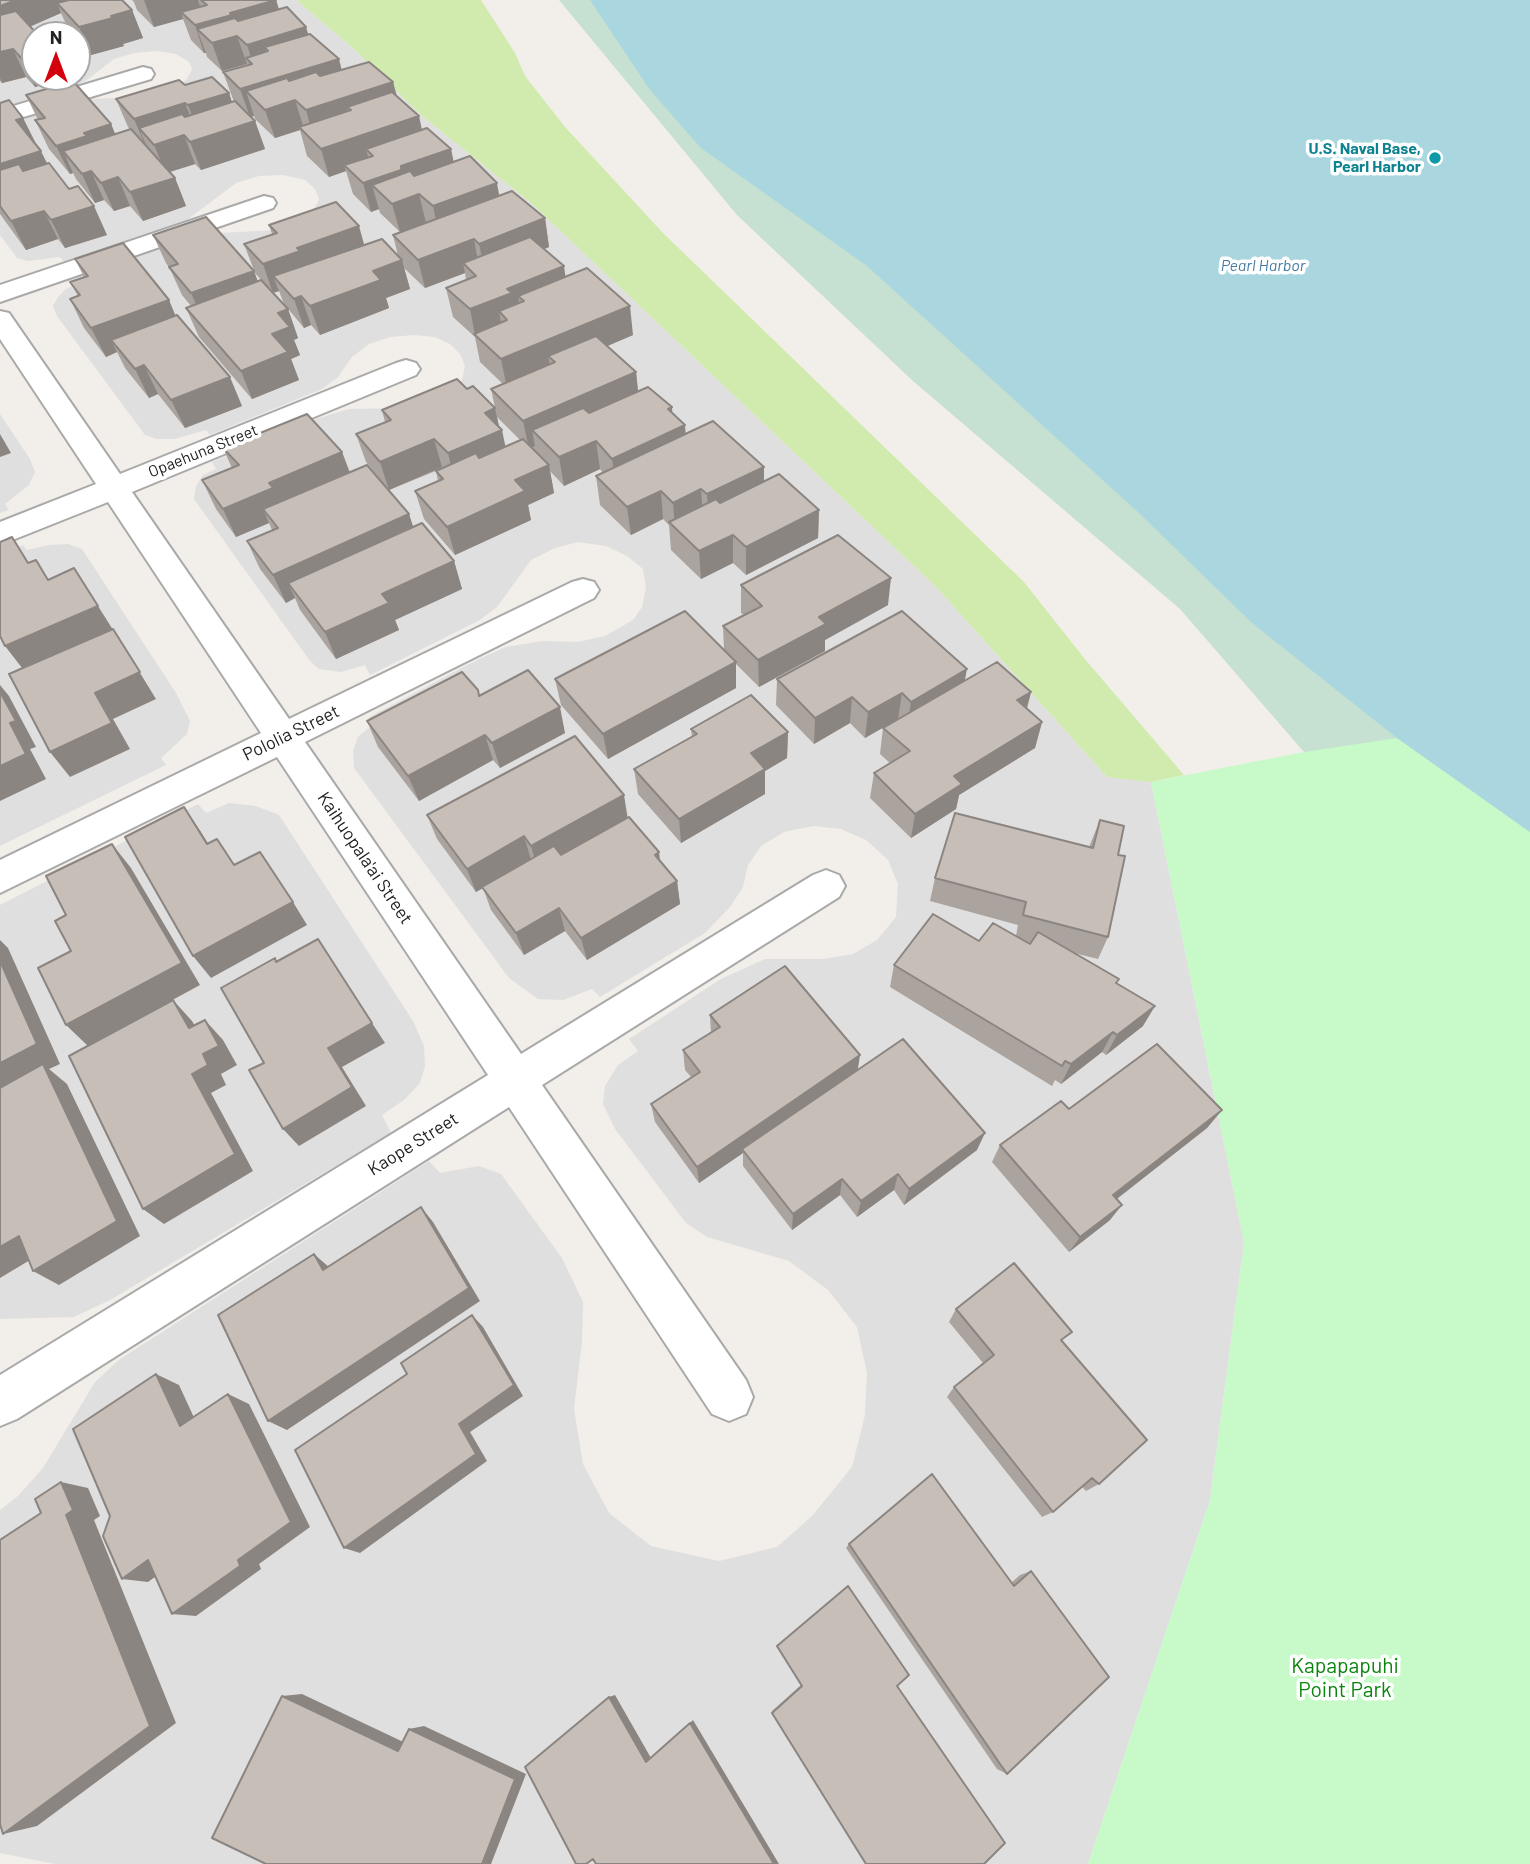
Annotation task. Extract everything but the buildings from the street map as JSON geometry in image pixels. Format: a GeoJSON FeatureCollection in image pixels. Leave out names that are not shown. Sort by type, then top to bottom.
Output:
{"type":"FeatureCollection","features":[{"type":"Feature","properties":{"kind":"street"},"geometry":{"type":"LineString","coordinates":[[0,117],[143,74]]}},
{"type":"Feature","properties":{"kind":"street"},"geometry":{"type":"LineString","coordinates":[[0,294],[264,203]]}},
{"type":"Feature","properties":{"kind":"street","name":"Kaihuopala'ai Street"},"geometry":{"type":"LineString","coordinates":[[0,319],[729,1397]]}},
{"type":"Feature","properties":{"kind":"street","name":"Opaehuna Street"},"geometry":{"type":"LineString","coordinates":[[0,534],[406,369]]}},
{"type":"Feature","properties":{"kind":"street","name":"Pololia Street"},"geometry":{"type":"LineString","coordinates":[[0,877],[583,590]]}},
{"type":"Feature","properties":{"kind":"street","name":"Kaope Street"},"geometry":{"type":"LineString","coordinates":[[0,1402],[826,886]]}},
{"type":"Feature","properties":{"kind":"shaded area"},"geometry":{"type":"Polygon","coordinates":[[[0,0],[296,0],[354,49],[422,116],[531,203],[935,586],[1106,776],[1151,782],[1244,1243],[1210,1500],[1088,1864],[55,1864],[0,1853],[0,1510],[18,1496],[43,1468],[95,1382],[120,1359],[429,1161],[440,1173],[479,1166],[501,1174],[562,1258],[583,1302],[582,1341],[574,1409],[583,1464],[609,1513],[651,1546],[719,1561],[777,1547],[812,1516],[852,1467],[865,1415],[867,1373],[857,1327],[828,1290],[789,1261],[707,1237],[686,1223],[615,1129],[603,1104],[605,1086],[618,1065],[638,1051],[629,1039],[721,979],[765,959],[823,959],[853,954],[877,940],[896,917],[898,884],[888,860],[866,840],[841,829],[813,826],[784,832],[761,846],[748,865],[743,887],[730,907],[705,933],[600,997],[592,989],[563,1000],[538,999],[509,978],[354,768],[353,751],[358,737],[373,724],[369,717],[477,660],[506,647],[543,641],[578,642],[605,636],[633,620],[642,607],[646,588],[643,569],[627,556],[606,546],[578,542],[555,548],[531,560],[497,607],[480,620],[370,675],[365,665],[341,672],[319,669],[310,661],[194,499],[196,486],[203,475],[216,469],[212,462],[319,418],[349,409],[404,408],[445,395],[462,380],[465,366],[460,354],[450,344],[435,337],[390,337],[369,344],[352,357],[337,378],[322,389],[210,435],[206,430],[175,439],[157,439],[145,435],[57,316],[53,306],[58,297],[66,289],[79,283],[77,278],[201,234],[276,230],[313,211],[319,199],[315,189],[305,180],[283,175],[259,176],[236,183],[187,220],[64,262],[60,257],[28,261],[17,258],[0,235],[0,126],[90,99],[137,97],[176,88],[187,79],[192,69],[189,62],[176,54],[157,51],[134,53],[114,59],[91,77],[91,21],[21,21],[21,91],[63,91],[0,109],[0,0]]]}},
{"type":"Feature","properties":{"kind":"shaded area"},"geometry":{"type":"Polygon","coordinates":[[[0,414],[30,459],[35,472],[29,485],[5,504],[9,510],[0,513],[0,414]]]}},
{"type":"Feature","properties":{"kind":"shaded area"},"geometry":{"type":"Polygon","coordinates":[[[68,544],[82,549],[176,693],[190,721],[187,734],[161,758],[166,765],[0,846],[0,554],[23,545],[27,550],[68,544]]]}},
{"type":"Feature","properties":{"kind":"shaded area"},"geometry":{"type":"Polygon","coordinates":[[[229,803],[256,806],[279,815],[413,1021],[424,1046],[425,1066],[420,1083],[404,1100],[382,1115],[391,1133],[110,1300],[74,1317],[0,1319],[0,905],[198,804],[206,813],[229,803]]]}},
{"type":"Feature","properties":{"kind":"green space"},"geometry":{"type":"Polygon","coordinates":[[[296,0],[481,0],[515,53],[525,76],[565,127],[664,234],[1024,582],[1084,658],[1184,775],[1151,782],[1107,777],[935,586],[531,203],[422,116],[354,49],[296,0]]]}},
{"type":"Feature","properties":{"kind":"green space"},"geometry":{"type":"Polygon","coordinates":[[[559,0],[634,0],[1530,764],[1530,957],[1304,752],[1180,609],[913,381],[737,215],[559,0]]]}},
{"type":"Feature","properties":{"kind":"green space","name":"Kapapapuhi Point Park"},"geometry":{"type":"Polygon","coordinates":[[[1397,738],[1530,832],[1530,1864],[1088,1864],[1210,1500],[1244,1243],[1151,782],[1304,752],[1397,738]]]}},
{"type":"Feature","properties":{"kind":"water","name":"Pearl Harbor"},"geometry":{"type":"Polygon","coordinates":[[[590,0],[1530,0],[1530,832],[1397,738],[1252,623],[1138,512],[867,266],[701,148],[650,90],[590,0]]]}},
{"type":"Feature","properties":{"kind":"place","name":"U.S. Naval Base, Pearl Harbor"},"geometry":{"type":"Point","coordinates":[1435,158]}}]}
